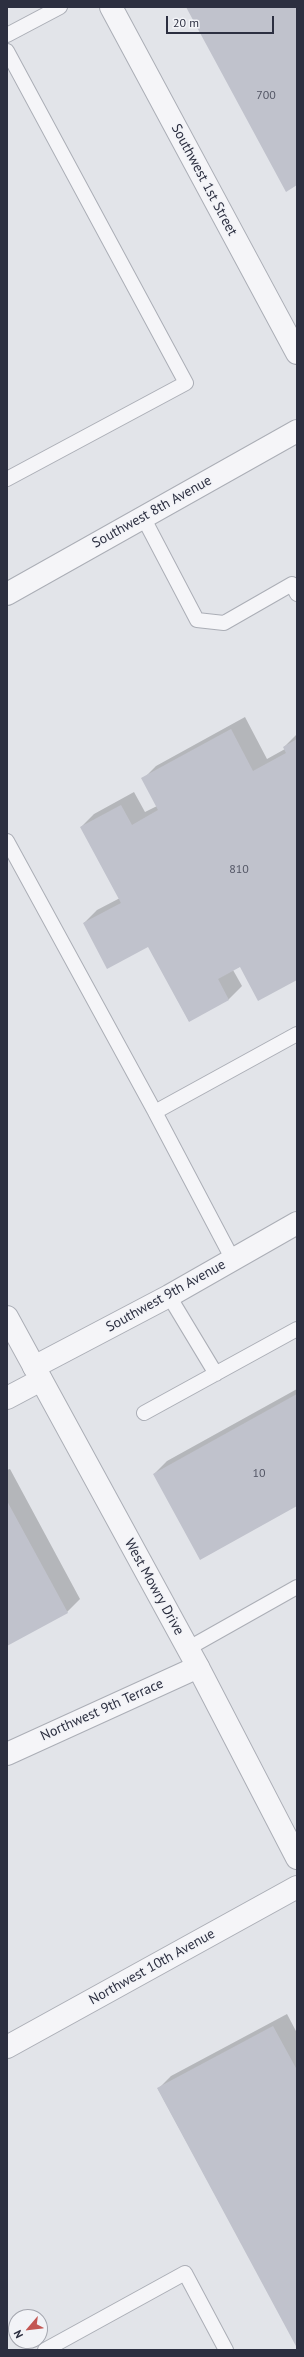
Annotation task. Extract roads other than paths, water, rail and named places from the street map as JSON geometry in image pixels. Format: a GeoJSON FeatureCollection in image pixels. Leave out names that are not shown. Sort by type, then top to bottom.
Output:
{"type":"FeatureCollection","features":[{"type":"Feature","properties":{"kind":"street","name":"Southwest 1st Street"},"geometry":{"type":"LineString","coordinates":[[111,7],[297,353]]}},
{"type":"Feature","properties":{"kind":"street","name":"Southwest 8th Avenue"},"geometry":{"type":"LineString","coordinates":[[7,594],[297,431]]}},
{"type":"Feature","properties":{"kind":"street","name":"Southwest 9th Avenue"},"geometry":{"type":"LineString","coordinates":[[7,1398],[38,1373],[297,1223]]}},
{"type":"Feature","properties":{"kind":"street","name":"West Mowry Drive"},"geometry":{"type":"LineString","coordinates":[[7,1317],[193,1658],[297,1858]]}},
{"type":"Feature","properties":{"kind":"street","name":"Northwest 9th Terrace"},"geometry":{"type":"LineString","coordinates":[[7,1754],[193,1658]]}},
{"type":"Feature","properties":{"kind":"street","name":"Northwest 10th Avenue"},"geometry":{"type":"LineString","coordinates":[[7,2047],[297,1887]]}},
{"type":"Feature","properties":{"kind":"lane"},"geometry":{"type":"LineString","coordinates":[[7,35],[60,7]]}},
{"type":"Feature","properties":{"kind":"lane"},"geometry":{"type":"LineString","coordinates":[[7,51],[186,383],[7,479]]}},
{"type":"Feature","properties":{"kind":"lane"},"geometry":{"type":"LineString","coordinates":[[143,517],[198,620],[224,623],[292,584],[297,594]]}},
{"type":"Feature","properties":{"kind":"lane"},"geometry":{"type":"LineString","coordinates":[[7,841],[156,1112],[233,1260]]}},
{"type":"Feature","properties":{"kind":"lane"},"geometry":{"type":"LineString","coordinates":[[156,1112],[297,1034]]}},
{"type":"Feature","properties":{"kind":"lane"},"geometry":{"type":"LineString","coordinates":[[170,1296],[216,1374]]}},
{"type":"Feature","properties":{"kind":"lane"},"geometry":{"type":"LineString","coordinates":[[144,1413],[297,1329]]}},
{"type":"Feature","properties":{"kind":"lane"},"geometry":{"type":"LineString","coordinates":[[193,1658],[297,1587]]}},
{"type":"Feature","properties":{"kind":"lane"},"geometry":{"type":"LineString","coordinates":[[45,2350],[185,2273],[226,2350]]}}]}
